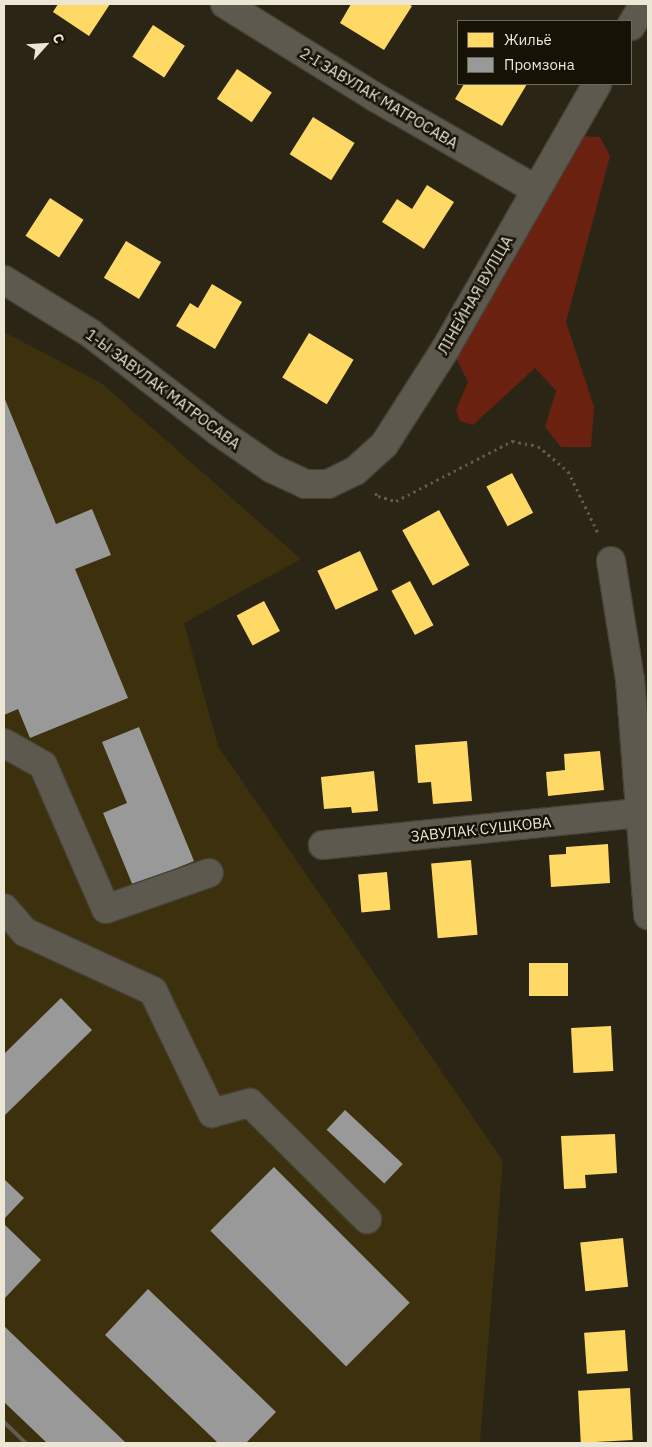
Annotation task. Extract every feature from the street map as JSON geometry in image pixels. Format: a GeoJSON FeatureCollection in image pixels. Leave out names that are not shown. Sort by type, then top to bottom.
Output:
{"type":"FeatureCollection","features":[{"type":"Feature","properties":{"kind":"street","name":"2-І ЗАВУЛАК МАТРОСАВА"},"geometry":{"type":"LineString","coordinates":[[225,4],[375,96],[535,189]]}},
{"type":"Feature","properties":{"kind":"street"},"geometry":{"type":"LineString","coordinates":[[632,24],[644,4]]}},
{"type":"Feature","properties":{"kind":"street","name":"ЛІНЕЙНАЯ ВУЛІЦА"},"geometry":{"type":"LineString","coordinates":[[328,484],[355,471],[384,445],[446,348],[535,189],[596,85]]}},
{"type":"Feature","properties":{"kind":"street","name":"1-Ы ЗАВУЛАК МАТРОСАВА"},"geometry":{"type":"LineString","coordinates":[[4,280],[90,333],[219,432],[271,468],[305,484],[328,484]]}},
{"type":"Feature","properties":{"kind":"street"},"geometry":{"type":"LineString","coordinates":[[611,561],[630,680],[648,915]]}},
{"type":"Feature","properties":{"kind":"street"},"geometry":{"type":"LineString","coordinates":[[4,743],[43,765],[106,908],[209,873]]}},
{"type":"Feature","properties":{"kind":"street","name":"ЗАВУЛАК СУШКОВА"},"geometry":{"type":"LineString","coordinates":[[323,845],[639,813]]}},
{"type":"Feature","properties":{"kind":"street"},"geometry":{"type":"LineString","coordinates":[[4,908],[25,932],[153,991],[212,1113],[250,1103],[367,1219]]}},
{"type":"Feature","properties":{"kind":"path"},"geometry":{"type":"LineString","coordinates":[[355,471],[378,496],[396,501],[512,441],[538,446],[568,471],[611,561]]}},
{"type":"Feature","properties":{"kind":"shaded area"},"geometry":{"type":"Polygon","coordinates":[[[581,136],[600,137],[610,156],[566,322],[594,407],[591,447],[561,447],[545,427],[556,391],[535,368],[473,425],[460,421],[456,410],[468,382],[453,352],[581,136]]]}},
{"type":"Feature","properties":{"kind":"shaded area"},"geometry":{"type":"Polygon","coordinates":[[[4,332],[101,383],[301,559],[184,623],[218,746],[503,1161],[480,1443],[4,1443],[4,332]]]}},
{"type":"Feature","properties":{"kind":"building: Жильё"},"geometry":{"type":"Polygon","coordinates":[[[58,4],[110,4],[89,36],[53,12],[58,4]]]}},
{"type":"Feature","properties":{"kind":"building: Жильё"},"geometry":{"type":"Polygon","coordinates":[[[351,4],[408,4],[412,6],[384,50],[340,23],[351,4]]]}},
{"type":"Feature","properties":{"kind":"building: Жильё"},"geometry":{"type":"Polygon","coordinates":[[[153,25],[185,46],[164,78],[132,57],[153,25]]]}},
{"type":"Feature","properties":{"kind":"building: Жильё"},"geometry":{"type":"Polygon","coordinates":[[[237,69],[272,92],[252,122],[217,99],[237,69]]]}},
{"type":"Feature","properties":{"kind":"building: Жильё"},"geometry":{"type":"Polygon","coordinates":[[[463,85],[526,85],[502,126],[455,99],[463,85]]]}},
{"type":"Feature","properties":{"kind":"building: Жильё"},"geometry":{"type":"Polygon","coordinates":[[[313,117],[355,143],[331,180],[290,154],[313,117]]]}},
{"type":"Feature","properties":{"kind":"building: Жильё"},"geometry":{"type":"Polygon","coordinates":[[[427,185],[454,202],[424,249],[382,222],[397,199],[412,209],[427,185]]]}},
{"type":"Feature","properties":{"kind":"building: Жильё"},"geometry":{"type":"Polygon","coordinates":[[[50,198],[84,220],[59,258],[25,236],[50,198]]]}},
{"type":"Feature","properties":{"kind":"building: Жильё"},"geometry":{"type":"Polygon","coordinates":[[[126,241],[161,262],[139,299],[104,278],[126,241]]]}},
{"type":"Feature","properties":{"kind":"building: Жильё"},"geometry":{"type":"Polygon","coordinates":[[[212,284],[242,302],[215,349],[176,326],[190,303],[198,308],[212,284]]]}},
{"type":"Feature","properties":{"kind":"building: Жильё"},"geometry":{"type":"Polygon","coordinates":[[[309,333],[354,360],[327,404],[282,378],[309,333]]]}},
{"type":"Feature","properties":{"kind":"building: Жильё"},"geometry":{"type":"Polygon","coordinates":[[[512,473],[533,513],[508,526],[486,487],[512,473]]]}},
{"type":"Feature","properties":{"kind":"building: Жильё"},"geometry":{"type":"Polygon","coordinates":[[[439,510],[470,565],[433,585],[402,530],[439,510]]]}},
{"type":"Feature","properties":{"kind":"building: Жильё"},"geometry":{"type":"Polygon","coordinates":[[[360,551],[378,590],[336,610],[317,571],[360,551]]]}},
{"type":"Feature","properties":{"kind":"building: Жильё"},"geometry":{"type":"Polygon","coordinates":[[[410,581],[433,625],[415,635],[391,591],[410,581]]]}},
{"type":"Feature","properties":{"kind":"building: Жильё"},"geometry":{"type":"Polygon","coordinates":[[[264,601],[280,631],[253,646],[237,616],[264,601]]]}},
{"type":"Feature","properties":{"kind":"building: Жильё"},"geometry":{"type":"Polygon","coordinates":[[[467,741],[472,801],[433,804],[431,782],[418,783],[415,745],[467,741]]]}},
{"type":"Feature","properties":{"kind":"building: Жильё"},"geometry":{"type":"Polygon","coordinates":[[[600,751],[604,790],[548,796],[546,772],[565,770],[564,754],[600,751]]]}},
{"type":"Feature","properties":{"kind":"building: Жильё"},"geometry":{"type":"Polygon","coordinates":[[[374,771],[378,811],[352,813],[351,807],[324,809],[321,777],[374,771]]]}},
{"type":"Feature","properties":{"kind":"building: Жильё"},"geometry":{"type":"Polygon","coordinates":[[[608,844],[610,883],[551,887],[549,855],[566,854],[566,847],[608,844]]]}},
{"type":"Feature","properties":{"kind":"building: Жильё"},"geometry":{"type":"Polygon","coordinates":[[[471,860],[478,935],[438,938],[431,863],[471,860]]]}},
{"type":"Feature","properties":{"kind":"building: Жильё"},"geometry":{"type":"Polygon","coordinates":[[[387,872],[390,910],[361,912],[358,875],[387,872]]]}},
{"type":"Feature","properties":{"kind":"building: Жильё"},"geometry":{"type":"Polygon","coordinates":[[[529,963],[568,963],[568,996],[529,996],[529,963]]]}},
{"type":"Feature","properties":{"kind":"building: Жильё"},"geometry":{"type":"Polygon","coordinates":[[[611,1026],[613,1071],[573,1073],[571,1028],[611,1026]]]}},
{"type":"Feature","properties":{"kind":"building: Жильё"},"geometry":{"type":"Polygon","coordinates":[[[615,1134],[617,1173],[585,1175],[586,1188],[564,1189],[561,1136],[615,1134]]]}},
{"type":"Feature","properties":{"kind":"building: Жильё"},"geometry":{"type":"Polygon","coordinates":[[[623,1238],[628,1287],[585,1291],[580,1242],[623,1238]]]}},
{"type":"Feature","properties":{"kind":"building: Жильё"},"geometry":{"type":"Polygon","coordinates":[[[625,1330],[628,1371],[587,1374],[584,1333],[625,1330]]]}},
{"type":"Feature","properties":{"kind":"building: Жильё"},"geometry":{"type":"Polygon","coordinates":[[[630,1388],[633,1440],[581,1443],[578,1391],[630,1388]]]}},
{"type":"Feature","properties":{"kind":"building: Промзона"},"geometry":{"type":"Polygon","coordinates":[[[4,397],[56,524],[92,509],[111,555],[75,569],[128,698],[30,738],[18,709],[4,715],[4,397]]]}},
{"type":"Feature","properties":{"kind":"building: Промзона"},"geometry":{"type":"Polygon","coordinates":[[[139,727],[194,861],[133,886],[103,813],[127,803],[102,742],[139,727]]]}},
{"type":"Feature","properties":{"kind":"building: Промзона"},"geometry":{"type":"Polygon","coordinates":[[[61,998],[92,1030],[4,1116],[4,1054],[61,998]]]}},
{"type":"Feature","properties":{"kind":"building: Промзона"},"geometry":{"type":"Polygon","coordinates":[[[345,1110],[403,1164],[384,1184],[327,1130],[345,1110]]]}},
{"type":"Feature","properties":{"kind":"building: Промзона"},"geometry":{"type":"Polygon","coordinates":[[[274,1167],[410,1303],[346,1366],[210,1231],[274,1167]]]}},
{"type":"Feature","properties":{"kind":"building: Промзона"},"geometry":{"type":"Polygon","coordinates":[[[4,1179],[24,1198],[4,1219],[4,1179]]]}},
{"type":"Feature","properties":{"kind":"building: Промзона"},"geometry":{"type":"Polygon","coordinates":[[[4,1224],[41,1260],[4,1299],[4,1224]]]}},
{"type":"Feature","properties":{"kind":"building: Промзона"},"geometry":{"type":"Polygon","coordinates":[[[148,1289],[276,1412],[246,1443],[218,1443],[105,1335],[148,1289]]]}},
{"type":"Feature","properties":{"kind":"building: Промзона"},"geometry":{"type":"Polygon","coordinates":[[[4,1326],[126,1443],[47,1443],[4,1402],[4,1326]]]}},
{"type":"Feature","properties":{"kind":"railway"},"geometry":{"type":"LineString","coordinates":[[4,1422],[26,1443]]}}]}
